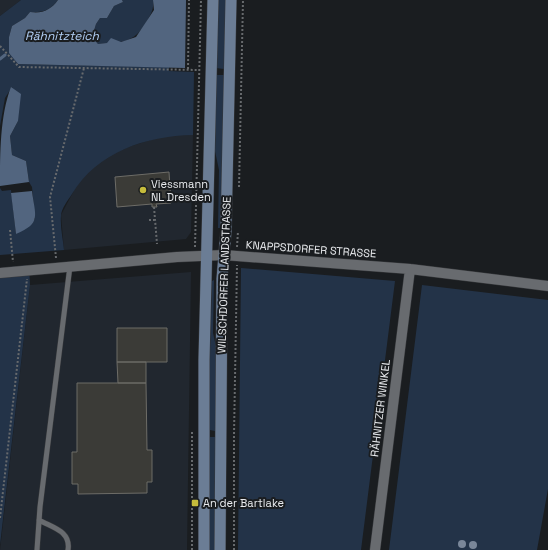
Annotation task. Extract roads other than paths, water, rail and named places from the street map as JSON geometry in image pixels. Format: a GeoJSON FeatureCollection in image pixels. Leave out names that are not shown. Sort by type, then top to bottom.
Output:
{"type":"FeatureCollection","features":[{"type":"Feature","properties":{"kind":"main road","name":"WILSCHDORFER LANDSTRASSE"},"geometry":{"type":"LineString","coordinates":[[204,550],[206,255],[213,0]]}},
{"type":"Feature","properties":{"kind":"main road","name":"WILSCHDORFER LANDSTRASSE"},"geometry":{"type":"LineString","coordinates":[[220,550],[224,255],[231,0]]}},
{"type":"Feature","properties":{"kind":"street","name":"KNAPPSDORFER STRASSE"},"geometry":{"type":"LineString","coordinates":[[0,273],[206,255],[237,255],[410,269],[548,286]]}},
{"type":"Feature","properties":{"kind":"street","name":"RÄHNITZER WINKEL"},"geometry":{"type":"LineString","coordinates":[[374,550],[410,269]]}},
{"type":"Feature","properties":{"kind":"lane"},"geometry":{"type":"LineString","coordinates":[[37,550],[39,520],[70,266]]}},
{"type":"Feature","properties":{"kind":"lane"},"geometry":{"type":"LineString","coordinates":[[39,520],[66,534],[69,542],[68,550]]}},
{"type":"Feature","properties":{"kind":"water","name":"Rähnitzteich"},"geometry":{"type":"Polygon","coordinates":[[[58,0],[122,0],[123,2],[114,6],[107,18],[100,18],[96,24],[92,37],[98,44],[107,43],[111,38],[121,42],[136,37],[154,10],[153,0],[186,0],[185,68],[18,64],[9,53],[9,37],[12,26],[25,18],[30,12],[42,12],[58,0]]]}},
{"type":"Feature","properties":{"kind":"water"},"geometry":{"type":"Polygon","coordinates":[[[11,87],[21,94],[18,121],[10,136],[12,155],[26,161],[29,182],[0,186],[3,122],[7,98],[11,87]]]}},
{"type":"Feature","properties":{"kind":"water"},"geometry":{"type":"Polygon","coordinates":[[[32,191],[35,218],[30,226],[16,234],[11,193],[32,191]]]}},
{"type":"Feature","properties":{"kind":"waterway"},"geometry":{"type":"LineString","coordinates":[[0,59],[5,55]]}},
{"type":"Feature","properties":{"kind":"place","name":"Viessmann NL Dresden"},"geometry":{"type":"Point","coordinates":[143,190]}},
{"type":"Feature","properties":{"kind":"place","name":"An der Bartlake"},"geometry":{"type":"Point","coordinates":[195,503]}}]}
